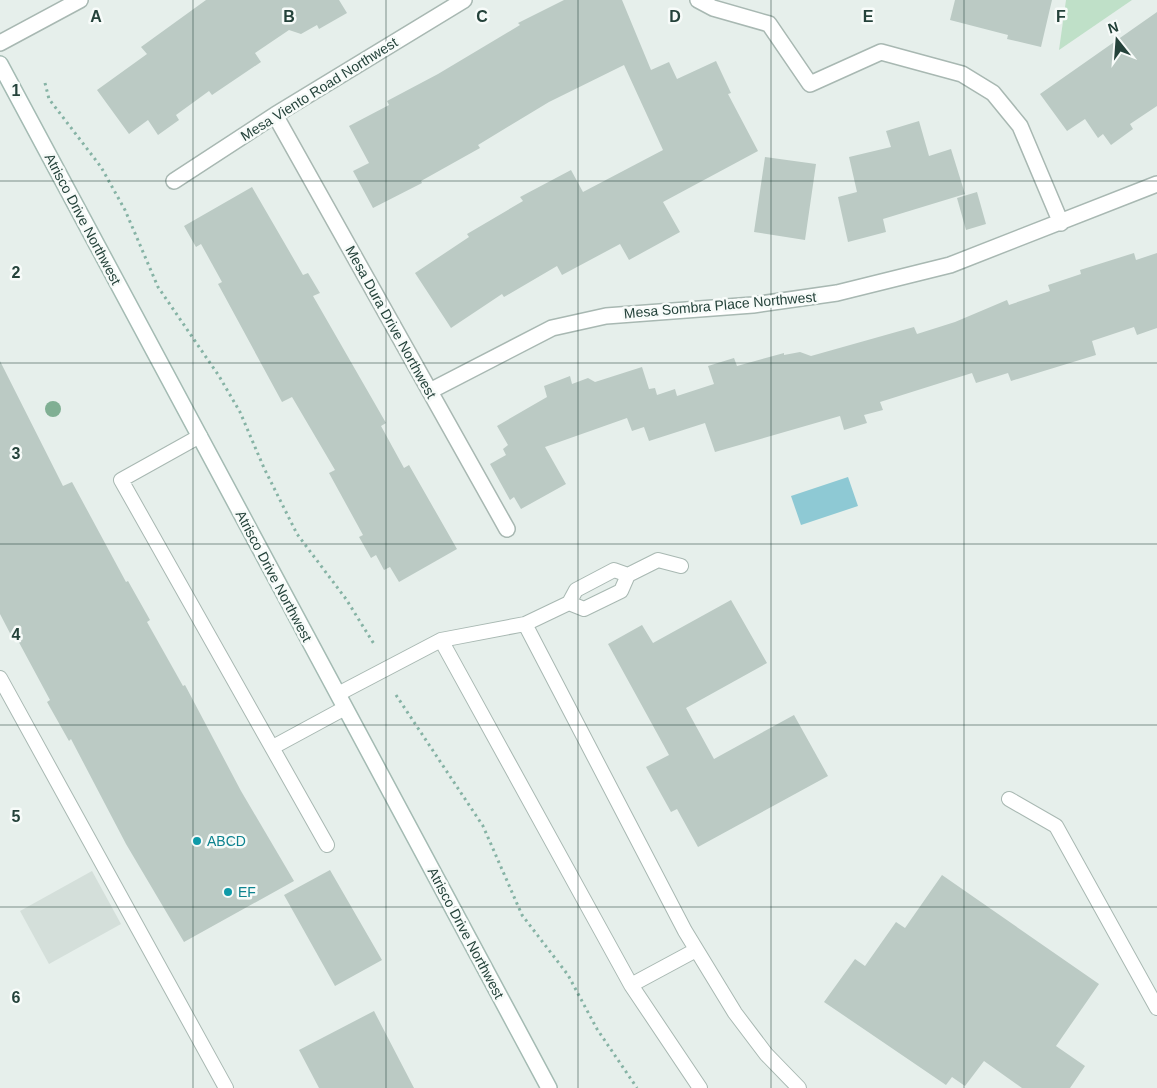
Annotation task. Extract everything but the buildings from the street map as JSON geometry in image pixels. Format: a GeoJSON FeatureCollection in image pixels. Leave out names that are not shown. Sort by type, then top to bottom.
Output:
{"type":"FeatureCollection","features":[{"type":"Feature","properties":{"kind":"street"},"geometry":{"type":"LineString","coordinates":[[0,43],[80,0]]}},
{"type":"Feature","properties":{"kind":"street","name":"Mesa Viento Road Northwest"},"geometry":{"type":"LineString","coordinates":[[174,181],[275,115],[464,0]]}},
{"type":"Feature","properties":{"kind":"street"},"geometry":{"type":"LineString","coordinates":[[698,0],[713,8],[769,24],[810,84],[880,52],[962,74],[993,93],[1020,126],[1061,223]]}},
{"type":"Feature","properties":{"kind":"street","name":"Atrisco Drive Northwest"},"geometry":{"type":"LineString","coordinates":[[0,64],[549,1088]]}},
{"type":"Feature","properties":{"kind":"street","name":"Mesa Dura Drive Northwest"},"geometry":{"type":"LineString","coordinates":[[275,115],[507,529]]}},
{"type":"Feature","properties":{"kind":"street","name":"Mesa Sombra Place Northwest"},"geometry":{"type":"LineString","coordinates":[[430,391],[552,328],[606,316],[753,305],[837,293],[950,264],[1061,223],[1157,184]]}},
{"type":"Feature","properties":{"kind":"lane"},"geometry":{"type":"LineString","coordinates":[[200,436],[121,480],[328,845]]}},
{"type":"Feature","properties":{"kind":"lane"},"geometry":{"type":"LineString","coordinates":[[569,602],[584,610],[621,591],[628,575],[658,560],[681,566]]}},
{"type":"Feature","properties":{"kind":"lane"},"geometry":{"type":"LineString","coordinates":[[338,694],[441,640],[525,624],[569,602],[576,590],[614,570],[628,575]]}},
{"type":"Feature","properties":{"kind":"lane"},"geometry":{"type":"LineString","coordinates":[[525,624],[696,950],[740,1020],[766,1054],[799,1088]]}},
{"type":"Feature","properties":{"kind":"lane"},"geometry":{"type":"LineString","coordinates":[[441,640],[631,985],[700,1088]]}},
{"type":"Feature","properties":{"kind":"lane"},"geometry":{"type":"LineString","coordinates":[[0,678],[226,1088]]}},
{"type":"Feature","properties":{"kind":"lane"},"geometry":{"type":"LineString","coordinates":[[273,747],[346,708]]}},
{"type":"Feature","properties":{"kind":"lane"},"geometry":{"type":"LineString","coordinates":[[1009,799],[1056,826],[1157,1008]]}},
{"type":"Feature","properties":{"kind":"lane"},"geometry":{"type":"LineString","coordinates":[[631,985],[696,950]]}},
{"type":"Feature","properties":{"kind":"path"},"geometry":{"type":"LineString","coordinates":[[45,83],[49,99],[101,167],[125,210],[158,287],[219,376],[240,412],[264,468],[297,534],[346,599],[374,644]]}},
{"type":"Feature","properties":{"kind":"path"},"geometry":{"type":"LineString","coordinates":[[396,695],[483,826],[522,915],[568,975],[598,1029],[637,1088]]}},
{"type":"Feature","properties":{"kind":"shaded area"},"geometry":{"type":"Polygon","coordinates":[[[92,871],[121,924],[49,964],[20,911],[92,871]]]}},
{"type":"Feature","properties":{"kind":"green space"},"geometry":{"type":"Polygon","coordinates":[[[1066,0],[1132,0],[1059,50],[1066,0]]]}},
{"type":"Feature","properties":{"kind":"water"},"geometry":{"type":"Polygon","coordinates":[[[848,477],[858,506],[801,525],[791,496],[848,477]]]}},
{"type":"Feature","properties":{"kind":"place","name":"ABCD"},"geometry":{"type":"Point","coordinates":[197,841]}},
{"type":"Feature","properties":{"kind":"place","name":"EF"},"geometry":{"type":"Point","coordinates":[228,892]}}]}
